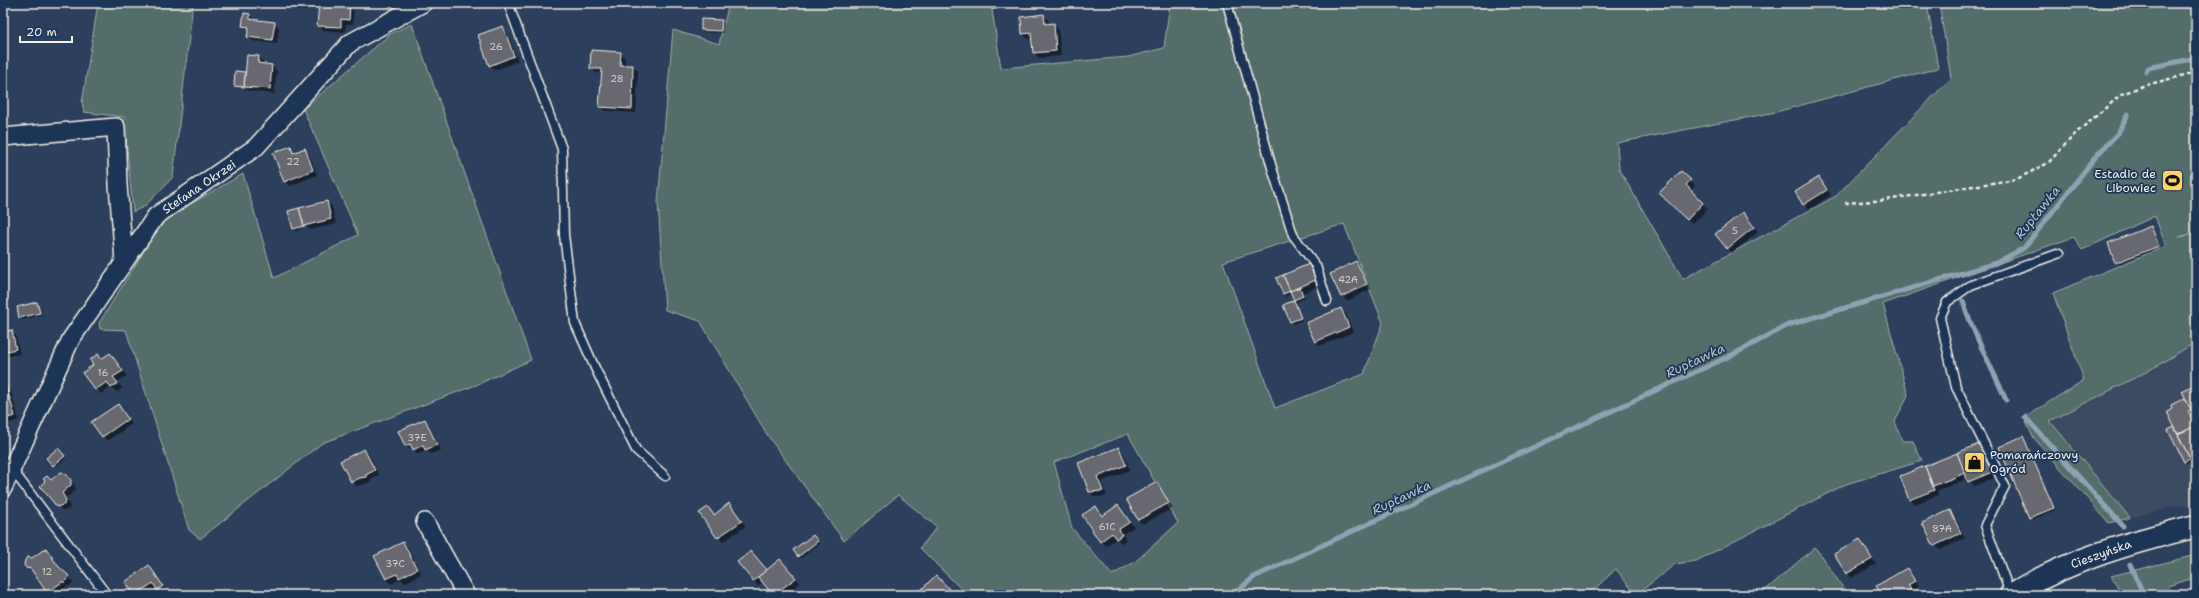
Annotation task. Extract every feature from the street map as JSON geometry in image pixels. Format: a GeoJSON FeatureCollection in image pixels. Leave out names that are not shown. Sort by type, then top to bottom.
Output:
{"type":"FeatureCollection","features":[{"type":"Feature","properties":{"kind":"main road","name":"Cieszyńska"},"geometry":{"type":"LineString","coordinates":[[2013,594],[2066,567],[2107,550],[2196,526]]}},
{"type":"Feature","properties":{"kind":"street","name":"Stefana Okrzei"},"geometry":{"type":"LineString","coordinates":[[3,488],[11,467],[71,339],[156,216],[256,147],[350,43],[423,3]]}},
{"type":"Feature","properties":{"kind":"street"},"geometry":{"type":"LineString","coordinates":[[3,137],[116,127],[118,185],[124,261]]}},
{"type":"Feature","properties":{"kind":"street"},"geometry":{"type":"LineString","coordinates":[[425,522],[466,595]]}},
{"type":"Feature","properties":{"kind":"lane"},"geometry":{"type":"LineString","coordinates":[[508,3],[562,149],[564,235],[575,323],[595,368],[636,450],[665,476]]}},
{"type":"Feature","properties":{"kind":"lane"},"geometry":{"type":"LineString","coordinates":[[1227,3],[1272,168],[1293,235],[1316,266],[1327,301]]}},
{"type":"Feature","properties":{"kind":"lane"},"geometry":{"type":"LineString","coordinates":[[2013,594],[2007,585],[1985,525],[2005,486],[1956,387],[1940,318],[1947,302],[1971,285],[2060,253]]}},
{"type":"Feature","properties":{"kind":"lane"},"geometry":{"type":"LineString","coordinates":[[11,467],[107,595]]}},
{"type":"Feature","properties":{"kind":"path"},"geometry":{"type":"LineString","coordinates":[[1845,203],[1886,200],[2017,179],[2048,163],[2076,133],[2122,94],[2143,86],[2196,72]]}},
{"type":"Feature","properties":{"kind":"shaded area"},"geometry":{"type":"Polygon","coordinates":[[[2196,342],[2196,503],[2167,508],[2130,518],[2050,421],[2148,371],[2196,342]]]}},
{"type":"Feature","properties":{"kind":"green space"},"geometry":{"type":"Polygon","coordinates":[[[98,3],[193,3],[173,177],[145,206],[133,212],[124,117],[84,112],[82,103],[98,3]]]}},
{"type":"Feature","properties":{"kind":"green space"},"geometry":{"type":"Polygon","coordinates":[[[729,3],[991,3],[1001,68],[1128,57],[1164,48],[1170,3],[1927,3],[1938,68],[1776,112],[1617,143],[1619,169],[1683,279],[1836,196],[1951,78],[1939,3],[2196,3],[2196,232],[2179,237],[2196,234],[2196,342],[2148,371],[2050,421],[2130,518],[2109,523],[2033,437],[2024,418],[2084,380],[2053,293],[2166,246],[2155,216],[2082,250],[2074,237],[1883,304],[1908,395],[1895,422],[1902,441],[1913,441],[1922,461],[1846,484],[1696,561],[1675,564],[1636,595],[1616,569],[1588,595],[967,595],[920,548],[937,527],[898,495],[844,541],[768,436],[700,321],[665,310],[658,202],[673,30],[719,44],[729,3]],[[1344,224],[1223,262],[1275,408],[1364,374],[1383,323],[1344,224]],[[1128,434],[1054,462],[1072,528],[1112,575],[1135,562],[1178,523],[1128,434]]]}},
{"type":"Feature","properties":{"kind":"green space"},"geometry":{"type":"Polygon","coordinates":[[[412,24],[531,360],[476,385],[322,443],[200,539],[189,530],[126,330],[100,329],[99,323],[164,219],[243,174],[274,278],[358,235],[303,109],[390,34],[412,24]]]}},
{"type":"Feature","properties":{"kind":"green space"},"geometry":{"type":"Polygon","coordinates":[[[1815,547],[1848,595],[1760,595],[1815,547]]]}},
{"type":"Feature","properties":{"kind":"green space"},"geometry":{"type":"Polygon","coordinates":[[[2196,555],[2196,577],[2169,586],[2172,595],[2123,595],[2111,576],[2196,555]]]}},
{"type":"Feature","properties":{"kind":"building"},"geometry":{"type":"Polygon","coordinates":[[[319,3],[350,5],[349,20],[341,19],[341,27],[317,26],[319,3]]]}},
{"type":"Feature","properties":{"kind":"building"},"geometry":{"type":"Polygon","coordinates":[[[244,13],[250,14],[250,19],[275,22],[272,40],[247,37],[249,27],[242,26],[244,13]]]}},
{"type":"Feature","properties":{"kind":"building"},"geometry":{"type":"Polygon","coordinates":[[[1044,14],[1045,24],[1054,23],[1056,51],[1033,53],[1031,33],[1022,34],[1021,17],[1044,14]]]}},
{"type":"Feature","properties":{"kind":"building"},"geometry":{"type":"Polygon","coordinates":[[[701,19],[722,20],[721,31],[701,30],[701,19]]]}},
{"type":"Feature","properties":{"kind":"building"},"geometry":{"type":"Polygon","coordinates":[[[503,26],[514,56],[489,66],[478,35],[503,26]]]}},
{"type":"Feature","properties":{"kind":"building"},"geometry":{"type":"Polygon","coordinates":[[[591,50],[621,52],[620,65],[633,65],[632,109],[599,107],[602,69],[590,69],[591,50]]]}},
{"type":"Feature","properties":{"kind":"building"},"geometry":{"type":"Polygon","coordinates":[[[247,55],[259,56],[258,63],[272,65],[270,89],[244,87],[247,55]]]}},
{"type":"Feature","properties":{"kind":"building"},"geometry":{"type":"Polygon","coordinates":[[[235,71],[245,72],[244,87],[234,86],[235,71]]]}},
{"type":"Feature","properties":{"kind":"building"},"geometry":{"type":"Polygon","coordinates":[[[291,146],[293,153],[305,148],[313,170],[284,182],[273,153],[291,146]]]}},
{"type":"Feature","properties":{"kind":"building"},"geometry":{"type":"Polygon","coordinates":[[[1681,171],[1691,180],[1686,185],[1703,203],[1687,220],[1659,193],[1681,171]]]}},
{"type":"Feature","properties":{"kind":"building"},"geometry":{"type":"Polygon","coordinates":[[[1819,177],[1827,190],[1803,205],[1795,192],[1819,177]]]}},
{"type":"Feature","properties":{"kind":"building"},"geometry":{"type":"Polygon","coordinates":[[[327,201],[331,219],[304,226],[299,208],[327,201]]]}},
{"type":"Feature","properties":{"kind":"building"},"geometry":{"type":"Polygon","coordinates":[[[299,208],[304,226],[293,229],[288,211],[299,208]]]}},
{"type":"Feature","properties":{"kind":"building"},"geometry":{"type":"Polygon","coordinates":[[[1743,212],[1754,227],[1727,249],[1715,234],[1743,212]]]}},
{"type":"Feature","properties":{"kind":"building"},"geometry":{"type":"Polygon","coordinates":[[[2151,226],[2159,246],[2115,263],[2108,243],[2151,226]]]}},
{"type":"Feature","properties":{"kind":"building"},"geometry":{"type":"Polygon","coordinates":[[[1356,261],[1367,284],[1341,297],[1330,274],[1356,261]]]}},
{"type":"Feature","properties":{"kind":"building"},"geometry":{"type":"Polygon","coordinates":[[[1309,264],[1316,280],[1290,291],[1283,275],[1309,264]]]}},
{"type":"Feature","properties":{"kind":"building"},"geometry":{"type":"Polygon","coordinates":[[[1283,275],[1290,291],[1283,294],[1276,278],[1283,275]]]}},
{"type":"Feature","properties":{"kind":"building"},"geometry":{"type":"Polygon","coordinates":[[[1300,287],[1303,296],[1294,300],[1290,291],[1300,287]]]}},
{"type":"Feature","properties":{"kind":"building"},"geometry":{"type":"Polygon","coordinates":[[[1294,300],[1301,318],[1290,322],[1283,305],[1294,300]]]}},
{"type":"Feature","properties":{"kind":"building"},"geometry":{"type":"Polygon","coordinates":[[[37,302],[40,313],[19,318],[17,307],[37,302]]]}},
{"type":"Feature","properties":{"kind":"building"},"geometry":{"type":"Polygon","coordinates":[[[1341,308],[1349,327],[1315,342],[1306,323],[1341,308]]]}},
{"type":"Feature","properties":{"kind":"building"},"geometry":{"type":"Polygon","coordinates":[[[12,330],[16,349],[3,352],[3,332],[12,330]]]}},
{"type":"Feature","properties":{"kind":"building"},"geometry":{"type":"Polygon","coordinates":[[[110,353],[123,371],[113,377],[118,383],[111,388],[107,382],[95,390],[82,373],[93,365],[90,360],[98,354],[101,359],[110,353]]]}},
{"type":"Feature","properties":{"kind":"building"},"geometry":{"type":"Polygon","coordinates":[[[2196,384],[2196,407],[2191,410],[2182,391],[2196,384]]]}},
{"type":"Feature","properties":{"kind":"building"},"geometry":{"type":"Polygon","coordinates":[[[6,385],[15,416],[3,419],[3,386],[6,385]]]}},
{"type":"Feature","properties":{"kind":"building"},"geometry":{"type":"Polygon","coordinates":[[[2185,398],[2191,410],[2188,411],[2196,426],[2178,434],[2167,412],[2172,409],[2171,405],[2185,398]]]}},
{"type":"Feature","properties":{"kind":"building"},"geometry":{"type":"Polygon","coordinates":[[[118,404],[128,419],[102,437],[91,422],[118,404]]]}},
{"type":"Feature","properties":{"kind":"building"},"geometry":{"type":"Polygon","coordinates":[[[425,419],[437,445],[425,450],[423,445],[413,450],[410,444],[405,446],[398,431],[425,419]]]}},
{"type":"Feature","properties":{"kind":"building"},"geometry":{"type":"Polygon","coordinates":[[[2196,426],[2196,458],[2191,461],[2178,434],[2196,426]]]}},
{"type":"Feature","properties":{"kind":"building"},"geometry":{"type":"Polygon","coordinates":[[[2174,427],[2190,459],[2184,462],[2168,430],[2174,427]]]}},
{"type":"Feature","properties":{"kind":"building"},"geometry":{"type":"Polygon","coordinates":[[[2023,436],[2054,508],[2029,518],[1999,447],[2023,436]]]}},
{"type":"Feature","properties":{"kind":"building","name":"Pomarańczowy Ogród"},"geometry":{"type":"Polygon","coordinates":[[[1981,443],[1992,472],[1968,482],[1957,453],[1981,443]]]}},
{"type":"Feature","properties":{"kind":"building"},"geometry":{"type":"Polygon","coordinates":[[[1119,447],[1126,465],[1097,477],[1103,491],[1089,492],[1078,463],[1119,447]]]}},
{"type":"Feature","properties":{"kind":"building"},"geometry":{"type":"Polygon","coordinates":[[[58,448],[65,456],[53,466],[46,458],[58,448]]]}},
{"type":"Feature","properties":{"kind":"building"},"geometry":{"type":"Polygon","coordinates":[[[364,449],[375,470],[366,475],[366,477],[351,482],[340,461],[364,449]]]}},
{"type":"Feature","properties":{"kind":"building"},"geometry":{"type":"Polygon","coordinates":[[[1957,453],[1965,473],[1933,486],[1925,466],[1957,453]]]}},
{"type":"Feature","properties":{"kind":"building"},"geometry":{"type":"Polygon","coordinates":[[[1925,466],[1934,490],[1909,500],[1900,476],[1925,466]]]}},
{"type":"Feature","properties":{"kind":"building"},"geometry":{"type":"Polygon","coordinates":[[[61,472],[66,474],[71,480],[71,485],[62,493],[66,500],[65,504],[57,507],[40,486],[45,481],[43,479],[47,476],[51,480],[61,472]]]}},
{"type":"Feature","properties":{"kind":"building"},"geometry":{"type":"Polygon","coordinates":[[[1157,482],[1169,503],[1138,520],[1126,499],[1157,482]]]}},
{"type":"Feature","properties":{"kind":"building"},"geometry":{"type":"Polygon","coordinates":[[[729,503],[742,521],[717,538],[699,513],[708,507],[714,515],[729,503]]]}},
{"type":"Feature","properties":{"kind":"building"},"geometry":{"type":"Polygon","coordinates":[[[1118,505],[1130,522],[1119,529],[1122,535],[1116,539],[1112,533],[1100,542],[1082,515],[1096,506],[1102,516],[1118,505]]]}},
{"type":"Feature","properties":{"kind":"building"},"geometry":{"type":"Polygon","coordinates":[[[1950,510],[1961,533],[1934,546],[1922,523],[1950,510]]]}},
{"type":"Feature","properties":{"kind":"building"},"geometry":{"type":"Polygon","coordinates":[[[813,535],[818,541],[798,557],[793,550],[813,535]]]}},
{"type":"Feature","properties":{"kind":"building"},"geometry":{"type":"Polygon","coordinates":[[[1860,539],[1872,559],[1846,574],[1834,554],[1860,539]]]}},
{"type":"Feature","properties":{"kind":"building"},"geometry":{"type":"Polygon","coordinates":[[[403,542],[417,569],[399,578],[397,574],[386,579],[374,556],[403,542]]]}},
{"type":"Feature","properties":{"kind":"building"},"geometry":{"type":"Polygon","coordinates":[[[46,548],[58,566],[69,576],[65,582],[62,582],[47,593],[31,569],[26,568],[24,565],[25,560],[28,557],[32,558],[46,548]]]}},
{"type":"Feature","properties":{"kind":"building"},"geometry":{"type":"Polygon","coordinates":[[[751,551],[767,570],[753,581],[737,562],[751,551]]]}},
{"type":"Feature","properties":{"kind":"building"},"geometry":{"type":"Polygon","coordinates":[[[780,559],[796,578],[773,595],[758,577],[780,559]]]}},
{"type":"Feature","properties":{"kind":"building"},"geometry":{"type":"Polygon","coordinates":[[[149,565],[163,586],[157,590],[153,583],[135,595],[125,582],[149,565]]]}},
{"type":"Feature","properties":{"kind":"building"},"geometry":{"type":"Polygon","coordinates":[[[1907,568],[1915,581],[1908,585],[1914,594],[1881,595],[1876,586],[1907,568]]]}},
{"type":"Feature","properties":{"kind":"building"},"geometry":{"type":"Polygon","coordinates":[[[936,575],[953,593],[952,595],[916,595],[936,575]]]}},
{"type":"Feature","properties":{"kind":"waterway","name":"Ruptawka"},"geometry":{"type":"LineString","coordinates":[[2146,72],[2148,68],[2196,58]]}},
{"type":"Feature","properties":{"kind":"waterway","name":"Ruptawka"},"geometry":{"type":"LineString","coordinates":[[1233,595],[1254,577],[1734,354],[1788,325],[1996,263],[2024,248],[2097,155],[2118,133],[2128,114]]}},
{"type":"Feature","properties":{"kind":"waterway"},"geometry":{"type":"LineString","coordinates":[[1963,301],[1977,339],[2006,400]]}},
{"type":"Feature","properties":{"kind":"waterway"},"geometry":{"type":"LineString","coordinates":[[2025,417],[2123,526]]}},
{"type":"Feature","properties":{"kind":"waterway"},"geometry":{"type":"LineString","coordinates":[[2130,565],[2144,595]]}},
{"type":"Feature","properties":{"kind":"place","name":"Estadio de Libowiec"},"geometry":{"type":"Point","coordinates":[2172,181]}},
{"type":"Feature","properties":{"kind":"place","name":"Pomarańczowy Ogród"},"geometry":{"type":"Point","coordinates":[1975,462]}}]}
